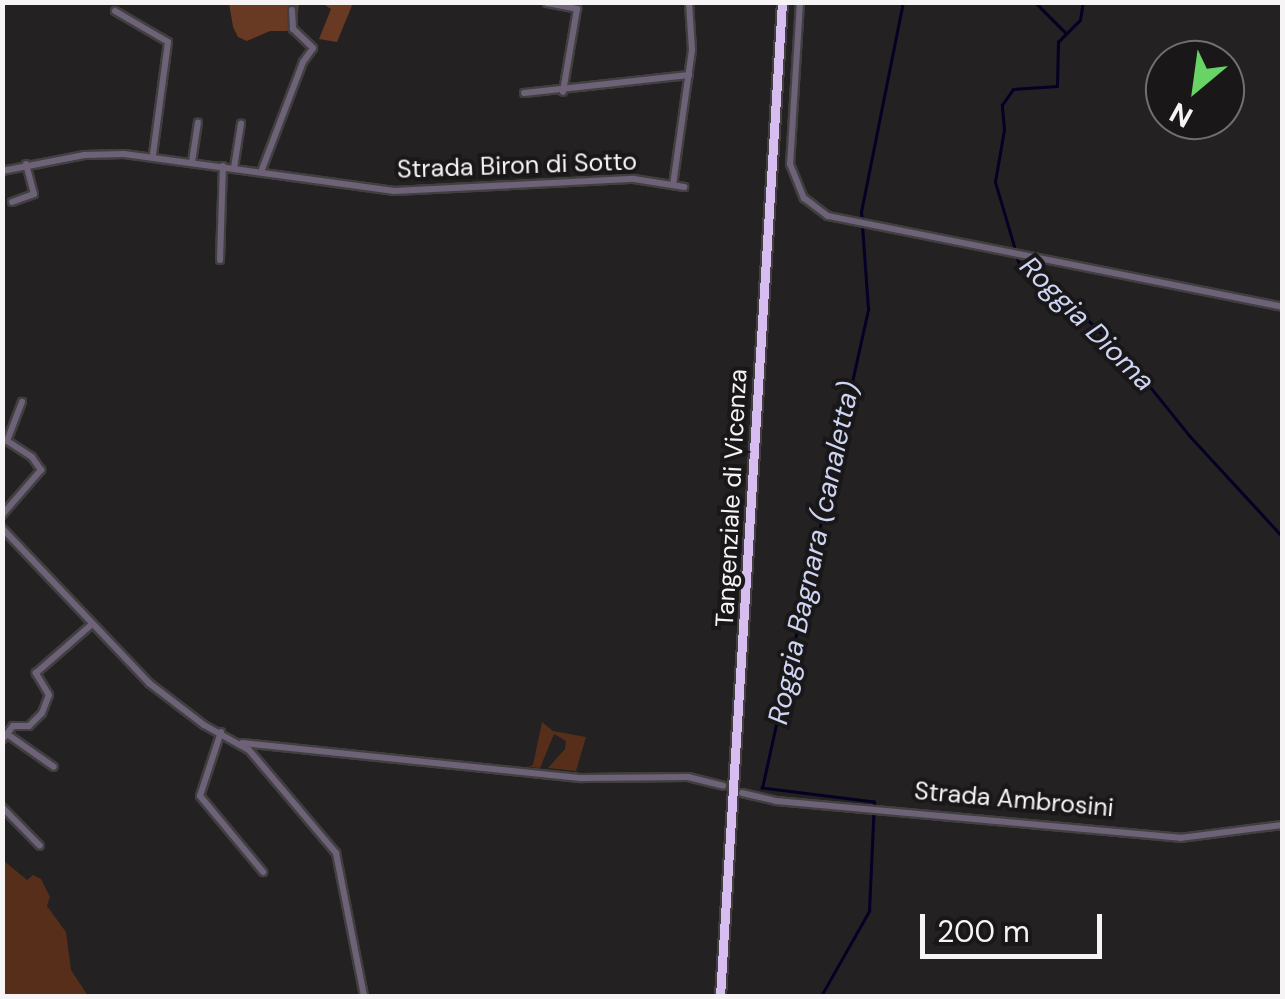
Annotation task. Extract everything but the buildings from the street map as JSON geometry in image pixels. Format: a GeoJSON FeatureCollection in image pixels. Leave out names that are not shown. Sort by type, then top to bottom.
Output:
{"type":"FeatureCollection","features":[{"type":"Feature","properties":{"kind":"highway","name":"Tangenziale di Vicenza"},"geometry":{"type":"LineString","coordinates":[[720,996],[782,2]]}},
{"type":"Feature","properties":{"kind":"street"},"geometry":{"type":"LineString","coordinates":[[674,185],[693,38],[689,2]]}},
{"type":"Feature","properties":{"kind":"street"},"geometry":{"type":"LineString","coordinates":[[800,2],[790,164],[804,198],[828,216],[1282,307]]}},
{"type":"Feature","properties":{"kind":"street"},"geometry":{"type":"LineString","coordinates":[[547,3],[576,8],[563,92]]}},
{"type":"Feature","properties":{"kind":"street"},"geometry":{"type":"LineString","coordinates":[[261,172],[303,62],[313,48],[293,29],[292,10]]}},
{"type":"Feature","properties":{"kind":"street"},"geometry":{"type":"LineString","coordinates":[[115,11],[168,42],[152,154]]}},
{"type":"Feature","properties":{"kind":"street"},"geometry":{"type":"LineString","coordinates":[[524,93],[563,92],[689,75]]}},
{"type":"Feature","properties":{"kind":"street"},"geometry":{"type":"LineString","coordinates":[[192,162],[198,122]]}},
{"type":"Feature","properties":{"kind":"street"},"geometry":{"type":"LineString","coordinates":[[234,168],[241,124]]}},
{"type":"Feature","properties":{"kind":"street","name":"Strada Biron di Sotto"},"geometry":{"type":"LineString","coordinates":[[2,172],[26,164],[84,156],[152,154],[394,192],[634,179],[684,187]]}},
{"type":"Feature","properties":{"kind":"street"},"geometry":{"type":"LineString","coordinates":[[12,202],[34,194],[26,164]]}},
{"type":"Feature","properties":{"kind":"street"},"geometry":{"type":"LineString","coordinates":[[220,260],[223,166]]}},
{"type":"Feature","properties":{"kind":"street"},"geometry":{"type":"LineString","coordinates":[[2,515],[41,470],[40,464],[7,442],[22,402]]}},
{"type":"Feature","properties":{"kind":"street"},"geometry":{"type":"LineString","coordinates":[[4,531],[149,682],[220,732],[241,742],[582,778],[688,777],[723,786]]}},
{"type":"Feature","properties":{"kind":"street"},"geometry":{"type":"LineString","coordinates":[[54,767],[5,737],[13,726],[29,726],[46,706],[48,689],[36,675],[38,670],[91,625]]}},
{"type":"Feature","properties":{"kind":"street"},"geometry":{"type":"LineString","coordinates":[[220,732],[200,796],[263,872]]}},
{"type":"Feature","properties":{"kind":"street"},"geometry":{"type":"LineString","coordinates":[[241,742],[336,853],[364,996]]}},
{"type":"Feature","properties":{"kind":"street","name":"Strada Ambrosini"},"geometry":{"type":"LineString","coordinates":[[742,793],[776,801],[1180,838],[1282,826]]}},
{"type":"Feature","properties":{"kind":"street"},"geometry":{"type":"LineString","coordinates":[[2,807],[40,846]]}},
{"type":"Feature","properties":{"kind":"shaded area"},"geometry":{"type":"Polygon","coordinates":[[[229,3],[299,3],[297,21],[289,31],[270,31],[247,41],[238,37],[233,27],[229,3]]]}},
{"type":"Feature","properties":{"kind":"shaded area"},"geometry":{"type":"Polygon","coordinates":[[[322,3],[353,3],[337,42],[319,39],[331,9],[322,3]]]}},
{"type":"Feature","properties":{"kind":"shaded area"},"geometry":{"type":"Polygon","coordinates":[[[542,722],[553,731],[586,737],[576,771],[548,768],[565,749],[566,741],[554,734],[540,768],[529,767],[533,765],[542,722]]]}},
{"type":"Feature","properties":{"kind":"shaded area"},"geometry":{"type":"Polygon","coordinates":[[[3,860],[27,880],[33,875],[41,879],[50,897],[47,906],[66,932],[71,970],[88,996],[3,996],[3,860]]]}},
{"type":"Feature","properties":{"kind":"waterway","name":"Roggia Bagnara (canaletta)"},"geometry":{"type":"LineString","coordinates":[[821,996],[869,911],[874,802],[762,788],[868,309],[861,212],[903,2]]}},
{"type":"Feature","properties":{"kind":"waterway","name":"Roggia Bagnara (canaletta)"},"geometry":{"type":"LineString","coordinates":[[1035,2],[1066,33]]}},
{"type":"Feature","properties":{"kind":"waterway","name":"Roggia Dioma"},"geometry":{"type":"LineString","coordinates":[[1015,250],[995,182],[1004,130],[1002,105],[1013,89],[1057,86],[1058,42],[1080,20],[1083,2]]}},
{"type":"Feature","properties":{"kind":"waterway","name":"Roggia Dioma"},"geometry":{"type":"LineString","coordinates":[[1017,258],[1023,270],[1050,283],[1127,358],[1190,436],[1282,536]]}}]}
